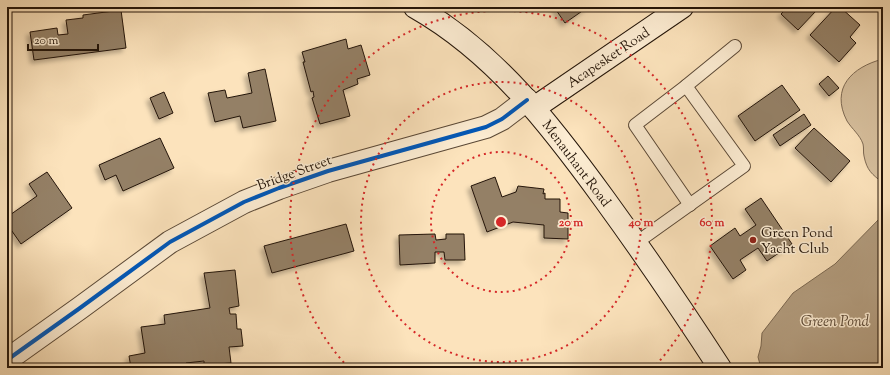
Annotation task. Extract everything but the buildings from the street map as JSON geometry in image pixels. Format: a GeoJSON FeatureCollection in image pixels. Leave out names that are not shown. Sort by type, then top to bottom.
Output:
{"type":"FeatureCollection","features":[{"type":"Feature","properties":{"kind":"main road","name":"Menauhant Road"},"geometry":{"type":"LineString","coordinates":[[415,7],[458,36],[503,75],[531,104],[567,148],[636,243],[720,368]]}},
{"type":"Feature","properties":{"kind":"main road","name":"Acapesket Road"},"geometry":{"type":"LineString","coordinates":[[531,104],[682,7]]}},
{"type":"Feature","properties":{"kind":"main road","name":"Bridge Street"},"geometry":{"type":"LineString","coordinates":[[7,360],[170,242],[244,202],[328,171],[395,151],[486,127],[531,104]]}},
{"type":"Feature","properties":{"kind":"lane"},"geometry":{"type":"LineString","coordinates":[[690,205],[635,125],[735,46]]}},
{"type":"Feature","properties":{"kind":"lane"},"geometry":{"type":"LineString","coordinates":[[636,243],[744,166],[686,86]]}},
{"type":"Feature","properties":{"kind":"shaded area"},"geometry":{"type":"Polygon","coordinates":[[[883,59],[883,183],[868,169],[863,144],[847,121],[842,109],[841,99],[843,89],[847,81],[854,73],[862,67],[883,59]]]}},
{"type":"Feature","properties":{"kind":"water","name":"Green Pond"},"geometry":{"type":"Polygon","coordinates":[[[883,215],[883,368],[761,368],[758,357],[762,333],[793,293],[835,264],[883,215]]]}},
{"type":"Feature","properties":{"kind":"cycle path"},"geometry":{"type":"LineString","coordinates":[[7,360],[170,242],[244,202],[328,171],[486,127],[502,119],[527,100]]}},
{"type":"Feature","properties":{"kind":"place","name":"Green Pond Yacht Club"},"geometry":{"type":"Point","coordinates":[753,240]}}]}
